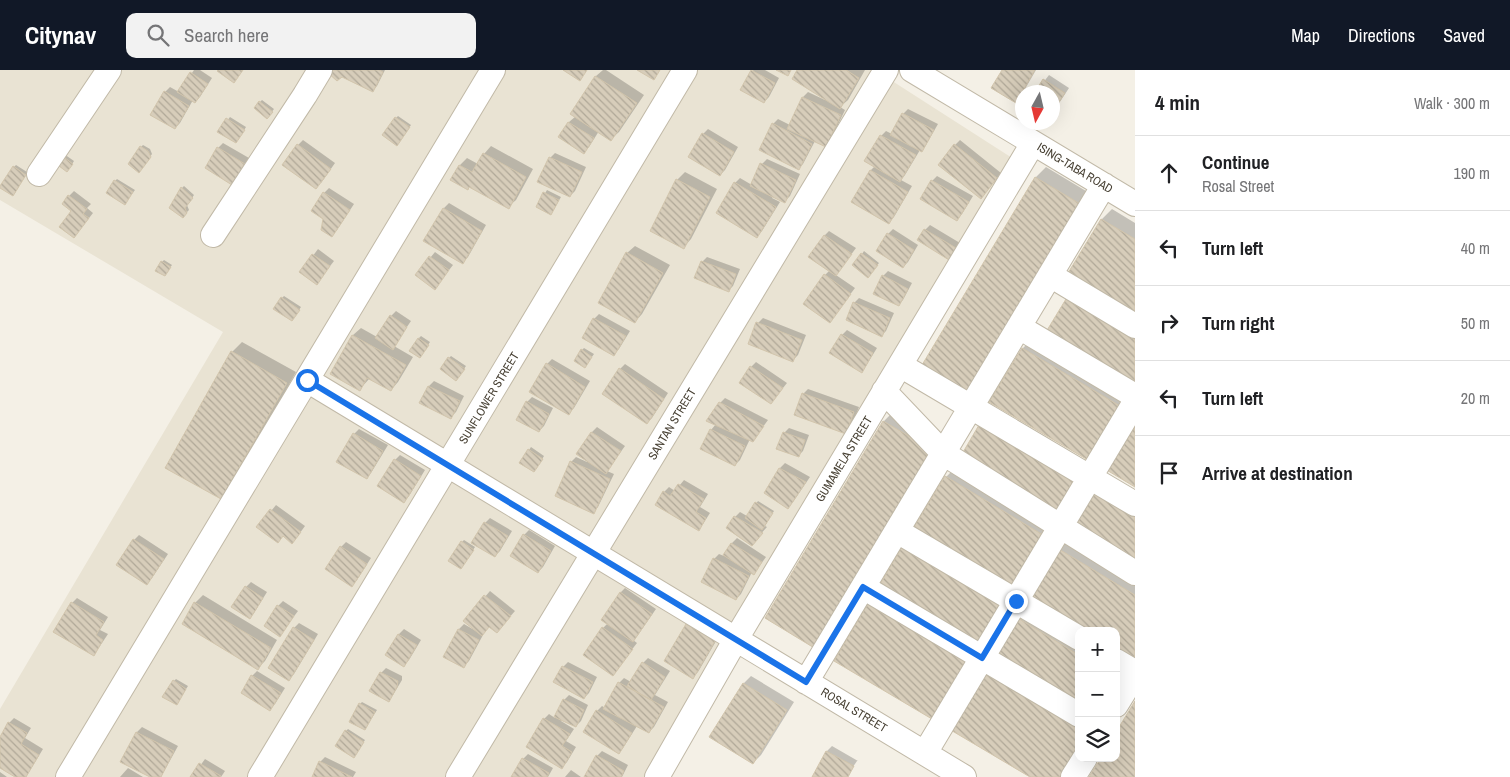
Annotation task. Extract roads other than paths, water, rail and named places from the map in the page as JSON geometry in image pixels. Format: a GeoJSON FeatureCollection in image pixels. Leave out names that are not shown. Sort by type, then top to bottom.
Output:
{"type":"FeatureCollection","features":[{"type":"Feature","properties":{"kind":"street"},"geometry":{"type":"LineString","coordinates":[[39,174],[109,70]]}},
{"type":"Feature","properties":{"kind":"street"},"geometry":{"type":"LineString","coordinates":[[213,235],[320,70]]}},
{"type":"Feature","properties":{"kind":"street"},"geometry":{"type":"LineString","coordinates":[[68,777],[493,70]]}},
{"type":"Feature","properties":{"kind":"street","name":"SUNFLOWER STREET"},"geometry":{"type":"LineString","coordinates":[[260,777],[685,70]]}},
{"type":"Feature","properties":{"kind":"street","name":"SANTAN STREET"},"geometry":{"type":"LineString","coordinates":[[458,777],[886,70]]}},
{"type":"Feature","properties":{"kind":"street","name":"ISING-TABA ROAD"},"geometry":{"type":"LineString","coordinates":[[912,70],[1135,204]]}},
{"type":"Feature","properties":{"kind":"street","name":"GUMAMELA STREET"},"geometry":{"type":"LineString","coordinates":[[657,777],[736,640],[1033,143]]}},
{"type":"Feature","properties":{"kind":"street"},"geometry":{"type":"LineString","coordinates":[[806,682],[1104,185]]}},
{"type":"Feature","properties":{"kind":"street"},"geometry":{"type":"LineString","coordinates":[[1050,275],[1135,326]]}},
{"type":"Feature","properties":{"kind":"street"},"geometry":{"type":"LineString","coordinates":[[1019,327],[1135,396]]}},
{"type":"Feature","properties":{"kind":"street"},"geometry":{"type":"LineString","coordinates":[[900,365],[1135,504]]}},
{"type":"Feature","properties":{"kind":"street","name":"ROSAL STREET"},"geometry":{"type":"LineString","coordinates":[[307,380],[964,777]]}},
{"type":"Feature","properties":{"kind":"street"},"geometry":{"type":"LineString","coordinates":[[884,391],[943,454],[1135,573]]}},
{"type":"Feature","properties":{"kind":"street"},"geometry":{"type":"LineString","coordinates":[[924,753],[1135,402]]}},
{"type":"Feature","properties":{"kind":"street"},"geometry":{"type":"LineString","coordinates":[[897,530],[1075,636]]}},
{"type":"Feature","properties":{"kind":"street"},"geometry":{"type":"LineString","coordinates":[[863,587],[1075,713]]}},
{"type":"Feature","properties":{"kind":"street"},"geometry":{"type":"LineString","coordinates":[[1120,664],[1135,673],[1120,699]]}},
{"type":"Feature","properties":{"kind":"street"},"geometry":{"type":"LineString","coordinates":[[1074,777],[1083,762]]}}]}
